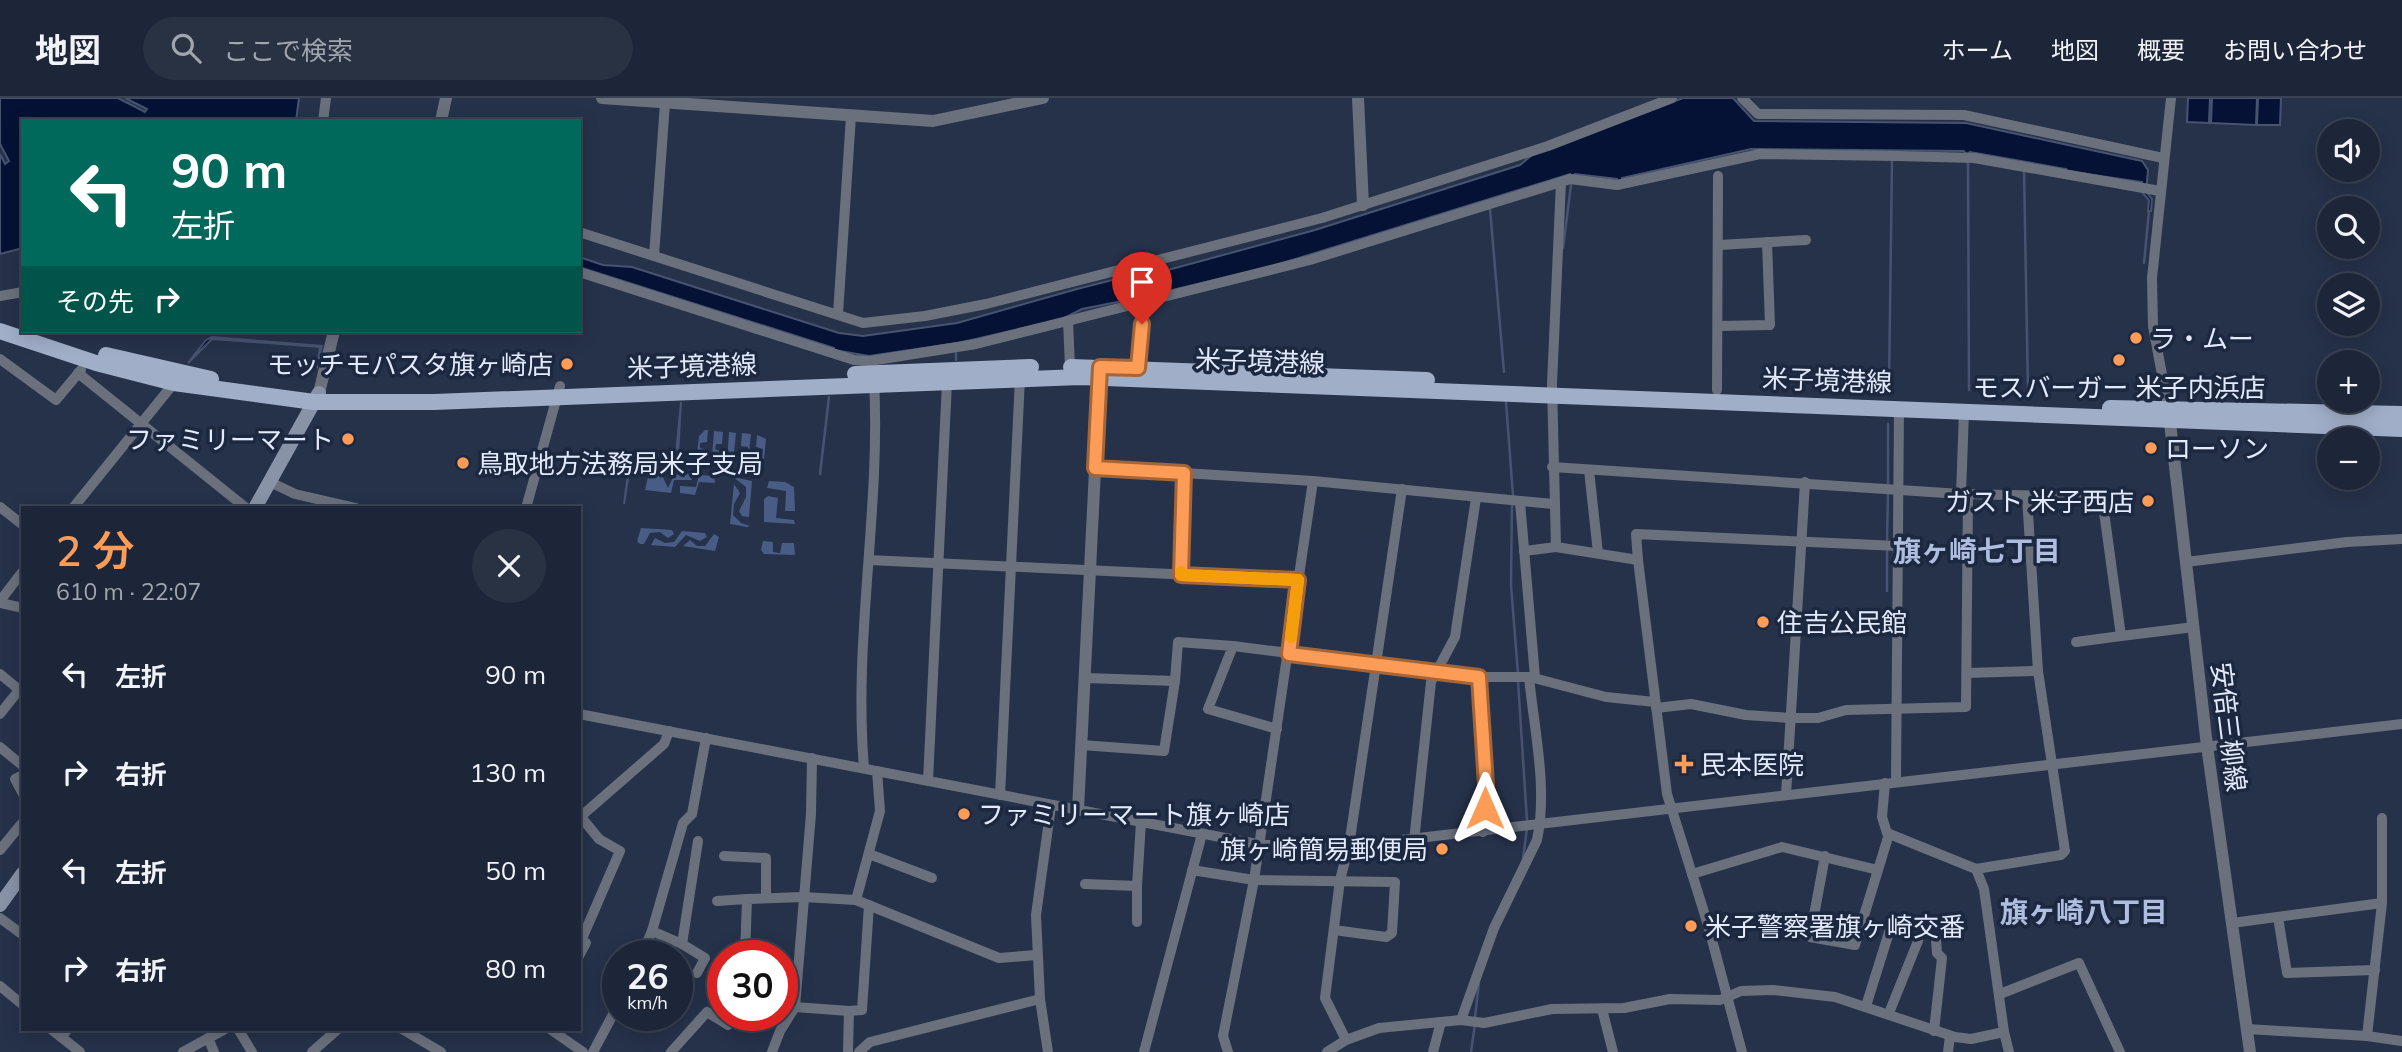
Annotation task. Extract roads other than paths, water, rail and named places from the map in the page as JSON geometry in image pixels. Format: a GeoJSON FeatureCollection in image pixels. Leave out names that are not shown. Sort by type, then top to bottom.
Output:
{"type":"FeatureCollection","features":[{"type":"Feature","properties":{"kind":"main road","name":"米子境港線"},"geometry":{"type":"LineString","coordinates":[[6,332],[82,366],[174,383],[316,397],[559,391],[1070,367],[1100,373],[1552,389],[1717,390],[2091,408],[2402,429]]}},
{"type":"Feature","properties":{"kind":"main road","name":"米子境港線"},"geometry":{"type":"LineString","coordinates":[[36,333],[88,350],[218,381],[316,397]]}},
{"type":"Feature","properties":{"kind":"main road","name":"米子境港線"},"geometry":{"type":"LineString","coordinates":[[873,378],[947,382],[1100,373],[1138,368],[1964,411],[2402,414]]}},
{"type":"Feature","properties":{"kind":"main road"},"geometry":{"type":"LineString","coordinates":[[256,506],[316,397]]}},
{"type":"Feature","properties":{"kind":"main road"},"geometry":{"type":"LineString","coordinates":[[0,905],[21,876]]}},
{"type":"Feature","properties":{"kind":"street"},"geometry":{"type":"LineString","coordinates":[[323,119],[326,98]]}},
{"type":"Feature","properties":{"kind":"street"},"geometry":{"type":"LineString","coordinates":[[441,119],[446,98]]}},
{"type":"Feature","properties":{"kind":"street"},"geometry":{"type":"LineString","coordinates":[[602,98],[664,103],[777,104],[851,116],[943,121],[1043,98]]}},
{"type":"Feature","properties":{"kind":"street"},"geometry":{"type":"LineString","coordinates":[[1358,98],[1363,205]]}},
{"type":"Feature","properties":{"kind":"street"},"geometry":{"type":"LineString","coordinates":[[581,233],[863,323],[986,304],[1322,218],[1548,146],[1672,98]]}},
{"type":"Feature","properties":{"kind":"street"},"geometry":{"type":"LineString","coordinates":[[1742,98],[1758,114],[1964,116],[2162,158]]}},
{"type":"Feature","properties":{"kind":"street"},"geometry":{"type":"LineString","coordinates":[[2169,414],[2152,326],[2152,278],[2162,158],[2171,98]]}},
{"type":"Feature","properties":{"kind":"street"},"geometry":{"type":"LineString","coordinates":[[654,256],[664,103]]}},
{"type":"Feature","properties":{"kind":"street"},"geometry":{"type":"LineString","coordinates":[[838,314],[851,116]]}},
{"type":"Feature","properties":{"kind":"street"},"geometry":{"type":"LineString","coordinates":[[581,273],[861,361],[950,349],[1143,303],[1336,253],[1570,179],[1617,185],[1760,154],[1959,157],[2160,191]]}},
{"type":"Feature","properties":{"kind":"street"},"geometry":{"type":"LineString","coordinates":[[1717,390],[1718,176]]}},
{"type":"Feature","properties":{"kind":"street"},"geometry":{"type":"LineString","coordinates":[[1556,547],[1552,389],[1561,182]]}},
{"type":"Feature","properties":{"kind":"street"},"geometry":{"type":"LineString","coordinates":[[1719,245],[1806,240]]}},
{"type":"Feature","properties":{"kind":"street"},"geometry":{"type":"LineString","coordinates":[[1718,326],[1770,325],[1767,242]]}},
{"type":"Feature","properties":{"kind":"street"},"geometry":{"type":"LineString","coordinates":[[0,296],[21,292]]}},
{"type":"Feature","properties":{"kind":"street"},"geometry":{"type":"LineString","coordinates":[[1138,368],[1143,303]]}},
{"type":"Feature","properties":{"kind":"street"},"geometry":{"type":"LineString","coordinates":[[1068,321],[1070,367]]}},
{"type":"Feature","properties":{"kind":"street"},"geometry":{"type":"LineString","coordinates":[[316,397],[333,333]]}},
{"type":"Feature","properties":{"kind":"street"},"geometry":{"type":"LineString","coordinates":[[0,359],[56,400],[82,366],[141,423],[244,506]]}},
{"type":"Feature","properties":{"kind":"street"},"geometry":{"type":"LineString","coordinates":[[1078,810],[1100,373]]}},
{"type":"Feature","properties":{"kind":"street"},"geometry":{"type":"LineString","coordinates":[[1000,795],[1020,377]]}},
{"type":"Feature","properties":{"kind":"street"},"geometry":{"type":"LineString","coordinates":[[864,768],[860,718],[875,438],[873,378]]}},
{"type":"Feature","properties":{"kind":"street"},"geometry":{"type":"LineString","coordinates":[[928,780],[947,382]]}},
{"type":"Feature","properties":{"kind":"street"},"geometry":{"type":"LineString","coordinates":[[75,506],[174,383]]}},
{"type":"Feature","properties":{"kind":"street"},"geometry":{"type":"LineString","coordinates":[[527,506],[559,391]]}},
{"type":"Feature","properties":{"kind":"street"},"geometry":{"type":"LineString","coordinates":[[1896,782],[1899,407]]}},
{"type":"Feature","properties":{"kind":"street"},"geometry":{"type":"LineString","coordinates":[[1082,745],[1164,751],[1178,642],[1436,669],[1479,677],[1532,677],[1606,697],[1656,705],[1691,704],[1746,715],[1818,718],[1846,710],[1966,708],[1968,673],[1964,411]]}},
{"type":"Feature","properties":{"kind":"street","name":"安倍三柳線"},"geometry":{"type":"LineString","coordinates":[[2169,414],[2207,746],[2250,1052]]}},
{"type":"Feature","properties":{"kind":"street"},"geometry":{"type":"LineString","coordinates":[[1552,467],[1964,494],[2102,497],[2121,636]]}},
{"type":"Feature","properties":{"kind":"street"},"geometry":{"type":"LineString","coordinates":[[1095,468],[1313,481],[1553,504]]}},
{"type":"Feature","properties":{"kind":"street"},"geometry":{"type":"LineString","coordinates":[[1588,470],[1598,553]]}},
{"type":"Feature","properties":{"kind":"street"},"geometry":{"type":"LineString","coordinates":[[1181,575],[1184,473]]}},
{"type":"Feature","properties":{"kind":"street"},"geometry":{"type":"LineString","coordinates":[[1228,1052],[1223,1036],[1262,845],[1313,481]]}},
{"type":"Feature","properties":{"kind":"street"},"geometry":{"type":"LineString","coordinates":[[270,482],[295,494],[347,506]]}},
{"type":"Feature","properties":{"kind":"street"},"geometry":{"type":"LineString","coordinates":[[1786,795],[1805,482]]}},
{"type":"Feature","properties":{"kind":"street"},"geometry":{"type":"LineString","coordinates":[[1346,1040],[1325,998],[1339,880],[1349,846],[1402,489]]}},
{"type":"Feature","properties":{"kind":"street"},"geometry":{"type":"LineString","coordinates":[[1885,783],[1882,817],[1883,827],[1889,834],[1976,869],[2061,855],[2065,852],[2038,671],[2027,497]]}},
{"type":"Feature","properties":{"kind":"street"},"geometry":{"type":"LineString","coordinates":[[1415,841],[1431,682],[1455,637],[1476,498]]}},
{"type":"Feature","properties":{"kind":"street"},"geometry":{"type":"LineString","coordinates":[[1461,1020],[1494,928],[1537,840],[1540,826],[1541,790],[1520,502]]}},
{"type":"Feature","properties":{"kind":"street"},"geometry":{"type":"LineString","coordinates":[[0,507],[21,523]]}},
{"type":"Feature","properties":{"kind":"street"},"geometry":{"type":"LineString","coordinates":[[1742,1052],[1667,794],[1636,534],[1897,546]]}},
{"type":"Feature","properties":{"kind":"street"},"geometry":{"type":"LineString","coordinates":[[2186,562],[2347,542],[2402,539]]}},
{"type":"Feature","properties":{"kind":"street"},"geometry":{"type":"LineString","coordinates":[[1524,551],[1556,547],[1638,560]]}},
{"type":"Feature","properties":{"kind":"street"},"geometry":{"type":"LineString","coordinates":[[869,560],[1298,580]]}},
{"type":"Feature","properties":{"kind":"street"},"geometry":{"type":"LineString","coordinates":[[21,574],[0,602],[21,607]]}},
{"type":"Feature","properties":{"kind":"street"},"geometry":{"type":"LineString","coordinates":[[2076,642],[2194,627]]}},
{"type":"Feature","properties":{"kind":"street"},"geometry":{"type":"LineString","coordinates":[[1233,646],[1208,709],[1277,729]]}},
{"type":"Feature","properties":{"kind":"street"},"geometry":{"type":"LineString","coordinates":[[1968,673],[2038,671]]}},
{"type":"Feature","properties":{"kind":"street"},"geometry":{"type":"LineString","coordinates":[[0,674],[21,688]]}},
{"type":"Feature","properties":{"kind":"street"},"geometry":{"type":"LineString","coordinates":[[1479,677],[1486,785],[1483,832]]}},
{"type":"Feature","properties":{"kind":"street"},"geometry":{"type":"LineString","coordinates":[[1085,678],[1175,681]]}},
{"type":"Feature","properties":{"kind":"street"},"geometry":{"type":"LineString","coordinates":[[0,714],[21,690]]}},
{"type":"Feature","properties":{"kind":"street"},"geometry":{"type":"LineString","coordinates":[[581,714],[1262,845],[1349,846],[1415,841],[1885,783],[2402,724]]}},
{"type":"Feature","properties":{"kind":"street"},"geometry":{"type":"LineString","coordinates":[[581,816],[664,744],[669,731]]}},
{"type":"Feature","properties":{"kind":"street"},"geometry":{"type":"LineString","coordinates":[[648,940],[683,823],[692,814],[706,737]]}},
{"type":"Feature","properties":{"kind":"street"},"geometry":{"type":"LineString","coordinates":[[0,747],[21,763]]}},
{"type":"Feature","properties":{"kind":"street"},"geometry":{"type":"LineString","coordinates":[[798,964],[811,814],[812,758]]}},
{"type":"Feature","properties":{"kind":"street"},"geometry":{"type":"LineString","coordinates":[[856,900],[880,811],[877,771]]}},
{"type":"Feature","properties":{"kind":"street"},"geometry":{"type":"LineString","coordinates":[[21,776],[15,779],[21,790]]}},
{"type":"Feature","properties":{"kind":"street"},"geometry":{"type":"LineString","coordinates":[[1048,1052],[1040,999],[1035,915],[1051,806]]}},
{"type":"Feature","properties":{"kind":"street"},"geometry":{"type":"LineString","coordinates":[[581,818],[600,839],[620,851],[581,939]]}},
{"type":"Feature","properties":{"kind":"street"},"geometry":{"type":"LineString","coordinates":[[2367,1037],[2382,903],[2382,818]]}},
{"type":"Feature","properties":{"kind":"street"},"geometry":{"type":"LineString","coordinates":[[1137,922],[1141,822]]}},
{"type":"Feature","properties":{"kind":"street"},"geometry":{"type":"LineString","coordinates":[[0,850],[21,824]]}},
{"type":"Feature","properties":{"kind":"street"},"geometry":{"type":"LineString","coordinates":[[1144,1052],[1202,834]]}},
{"type":"Feature","properties":{"kind":"street"},"geometry":{"type":"LineString","coordinates":[[1825,856],[1810,937],[1855,944],[1889,834]]}},
{"type":"Feature","properties":{"kind":"street"},"geometry":{"type":"LineString","coordinates":[[683,940],[698,841]]}},
{"type":"Feature","properties":{"kind":"street"},"geometry":{"type":"LineString","coordinates":[[1692,874],[1782,847],[1878,870]]}},
{"type":"Feature","properties":{"kind":"street"},"geometry":{"type":"LineString","coordinates":[[869,854],[932,878]]}},
{"type":"Feature","properties":{"kind":"street"},"geometry":{"type":"LineString","coordinates":[[724,856],[766,858],[765,897]]}},
{"type":"Feature","properties":{"kind":"street"},"geometry":{"type":"LineString","coordinates":[[1976,869],[1984,888],[2009,1052]]}},
{"type":"Feature","properties":{"kind":"street"},"geometry":{"type":"LineString","coordinates":[[1192,870],[1254,880],[1395,882],[1392,933],[1386,937],[1334,930]]}},
{"type":"Feature","properties":{"kind":"street"},"geometry":{"type":"LineString","coordinates":[[1085,884],[1137,886]]}},
{"type":"Feature","properties":{"kind":"street"},"geometry":{"type":"LineString","coordinates":[[717,901],[765,897],[856,900],[999,958],[1036,956]]}},
{"type":"Feature","properties":{"kind":"street"},"geometry":{"type":"LineString","coordinates":[[746,940],[747,899]]}},
{"type":"Feature","properties":{"kind":"street"},"geometry":{"type":"LineString","coordinates":[[2232,923],[2382,903]]}},
{"type":"Feature","properties":{"kind":"street"},"geometry":{"type":"LineString","coordinates":[[798,1005],[862,1010],[869,905]]}},
{"type":"Feature","properties":{"kind":"street"},"geometry":{"type":"LineString","coordinates":[[2278,917],[2287,972],[2375,970]]}},
{"type":"Feature","properties":{"kind":"street"},"geometry":{"type":"LineString","coordinates":[[0,918],[21,934]]}},
{"type":"Feature","properties":{"kind":"street"},"geometry":{"type":"LineString","coordinates":[[1866,1006],[1891,926]]}},
{"type":"Feature","properties":{"kind":"street"},"geometry":{"type":"LineString","coordinates":[[652,931],[673,940]]}},
{"type":"Feature","properties":{"kind":"street"},"geometry":{"type":"LineString","coordinates":[[1934,1031],[1942,958],[1937,953],[1936,940]]}},
{"type":"Feature","properties":{"kind":"street"},"geometry":{"type":"LineString","coordinates":[[1889,1013],[1917,941]]}},
{"type":"Feature","properties":{"kind":"street"},"geometry":{"type":"LineString","coordinates":[[693,951],[705,958],[697,973]]}},
{"type":"Feature","properties":{"kind":"street"},"geometry":{"type":"LineString","coordinates":[[2000,994],[2079,963],[2120,1052]]}},
{"type":"Feature","properties":{"kind":"street"},"geometry":{"type":"LineString","coordinates":[[0,986],[21,1003]]}},
{"type":"Feature","properties":{"kind":"street"},"geometry":{"type":"LineString","coordinates":[[1326,1052],[1346,1040],[1379,1028],[1461,1020],[1484,1023],[1552,1009],[1602,1009],[1670,999],[1720,1000],[1741,991],[1773,990],[1811,993],[1866,1006],[1950,1036],[1971,1039],[2004,1032]]}},
{"type":"Feature","properties":{"kind":"street"},"geometry":{"type":"LineString","coordinates":[[859,1052],[870,1042],[1040,999]]}},
{"type":"Feature","properties":{"kind":"street"},"geometry":{"type":"LineString","coordinates":[[1602,1009],[1613,1052]]}},
{"type":"Feature","properties":{"kind":"street"},"geometry":{"type":"LineString","coordinates":[[848,1052],[849,1011]]}},
{"type":"Feature","properties":{"kind":"street"},"geometry":{"type":"LineString","coordinates":[[671,1052],[707,1012]]}},
{"type":"Feature","properties":{"kind":"street"},"geometry":{"type":"LineString","coordinates":[[1433,1052],[1441,1022]]}},
{"type":"Feature","properties":{"kind":"street"},"geometry":{"type":"LineString","coordinates":[[2247,1029],[2402,1041]]}},
{"type":"Feature","properties":{"kind":"street"},"geometry":{"type":"LineString","coordinates":[[183,1052],[221,1031]]}},
{"type":"Feature","properties":{"kind":"street"},"geometry":{"type":"LineString","coordinates":[[239,1031],[252,1052]]}},
{"type":"Feature","properties":{"kind":"street"},"geometry":{"type":"LineString","coordinates":[[312,1052],[336,1031]]}},
{"type":"Feature","properties":{"kind":"street"},"geometry":{"type":"LineString","coordinates":[[405,1031],[441,1052]]}},
{"type":"Feature","properties":{"kind":"street"},"geometry":{"type":"LineString","coordinates":[[553,1031],[583,1052]]}},
{"type":"Feature","properties":{"kind":"street"},"geometry":{"type":"LineString","coordinates":[[593,1052],[604,1031]]}},
{"type":"Feature","properties":{"kind":"street"},"geometry":{"type":"LineString","coordinates":[[772,1052],[779,1031]]}},
{"type":"Feature","properties":{"kind":"street"},"geometry":{"type":"LineString","coordinates":[[64,1033],[80,1052]]}},
{"type":"Feature","properties":{"kind":"street"},"geometry":{"type":"LineString","coordinates":[[1948,1052],[1950,1036]]}},
{"type":"Feature","properties":{"kind":"street"},"geometry":{"type":"LineString","coordinates":[[208,1038],[214,1052]]}},
{"type":"Feature","properties":{"kind":"waterway"},"geometry":{"type":"LineString","coordinates":[[1889,387],[1892,159]]}},
{"type":"Feature","properties":{"kind":"waterway"},"geometry":{"type":"LineString","coordinates":[[1968,163],[1969,390]]}},
{"type":"Feature","properties":{"kind":"waterway"},"geometry":{"type":"LineString","coordinates":[[2024,171],[2028,392]]}},
{"type":"Feature","properties":{"kind":"waterway"},"geometry":{"type":"LineString","coordinates":[[1563,248],[1571,185]]}},
{"type":"Feature","properties":{"kind":"waterway"},"geometry":{"type":"LineString","coordinates":[[1490,209],[1504,372]]}},
{"type":"Feature","properties":{"kind":"waterway"},"geometry":{"type":"LineString","coordinates":[[2144,263],[2149,211]]}},
{"type":"Feature","properties":{"kind":"waterway"},"geometry":{"type":"LineString","coordinates":[[956,353],[956,360]]}},
{"type":"Feature","properties":{"kind":"waterway"},"geometry":{"type":"LineString","coordinates":[[820,474],[829,397]]}},
{"type":"Feature","properties":{"kind":"waterway"},"geometry":{"type":"LineString","coordinates":[[1506,402],[1513,496]]}},
{"type":"Feature","properties":{"kind":"waterway"},"geometry":{"type":"LineString","coordinates":[[1888,424],[1888,486]]}},
{"type":"Feature","properties":{"kind":"waterway"},"geometry":{"type":"LineString","coordinates":[[1887,542],[1888,493]]}},
{"type":"Feature","properties":{"kind":"waterway"},"geometry":{"type":"LineString","coordinates":[[1512,503],[1511,585],[1518,674]]}},
{"type":"Feature","properties":{"kind":"waterway"},"geometry":{"type":"LineString","coordinates":[[1887,549],[1887,591]]}},
{"type":"Feature","properties":{"kind":"waterway"},"geometry":{"type":"LineString","coordinates":[[1518,681],[1527,821]]}},
{"type":"Feature","properties":{"kind":"waterway"},"geometry":{"type":"LineString","coordinates":[[1523,859],[1527,828]]}},
{"type":"Feature","properties":{"kind":"waterway"},"geometry":{"type":"LineString","coordinates":[[1475,1018],[1479,982]]}},
{"type":"Feature","properties":{"kind":"waterway"},"geometry":{"type":"LineString","coordinates":[[1471,1052],[1475,1024]]}},
{"type":"Feature","properties":{"kind":"place","name":"ラ・ムー"},"geometry":{"type":"Point","coordinates":[2136,338]}},
{"type":"Feature","properties":{"kind":"place","name":"モスバーガー 米子内浜店"},"geometry":{"type":"Point","coordinates":[2119,360]}},
{"type":"Feature","properties":{"kind":"place","name":"モッチモパスタ旗ヶ崎店"},"geometry":{"type":"Point","coordinates":[567,364]}},
{"type":"Feature","properties":{"kind":"place","name":"ファミリーマート"},"geometry":{"type":"Point","coordinates":[348,439]}},
{"type":"Feature","properties":{"kind":"place","name":"ローソン"},"geometry":{"type":"Point","coordinates":[2151,448]}},
{"type":"Feature","properties":{"kind":"place","name":"鳥取地方法務局米子支局"},"geometry":{"type":"Point","coordinates":[463,463]}},
{"type":"Feature","properties":{"kind":"place","name":"ガスト 米子西店"},"geometry":{"type":"Point","coordinates":[2148,501]}},
{"type":"Feature","properties":{"kind":"place","name":"住吉公民館"},"geometry":{"type":"Point","coordinates":[1763,622]}},
{"type":"Feature","properties":{"kind":"place","name":"民本医院"},"geometry":{"type":"Point","coordinates":[1684,764]}},
{"type":"Feature","properties":{"kind":"place","name":"ファミリーマート旗ヶ崎店"},"geometry":{"type":"Point","coordinates":[964,814]}},
{"type":"Feature","properties":{"kind":"place","name":"旗ヶ崎簡易郵便局"},"geometry":{"type":"Point","coordinates":[1442,849]}},
{"type":"Feature","properties":{"kind":"place","name":"米子警察署旗ヶ崎交番"},"geometry":{"type":"Point","coordinates":[1691,926]}},
{"type":"Feature","properties":{"kind":"district","name":"旗ヶ崎七丁目"},"geometry":{"type":"Point","coordinates":[1977,550]}},
{"type":"Feature","properties":{"kind":"district","name":"旗ヶ崎八丁目"},"geometry":{"type":"Point","coordinates":[2084,911]}}]}
